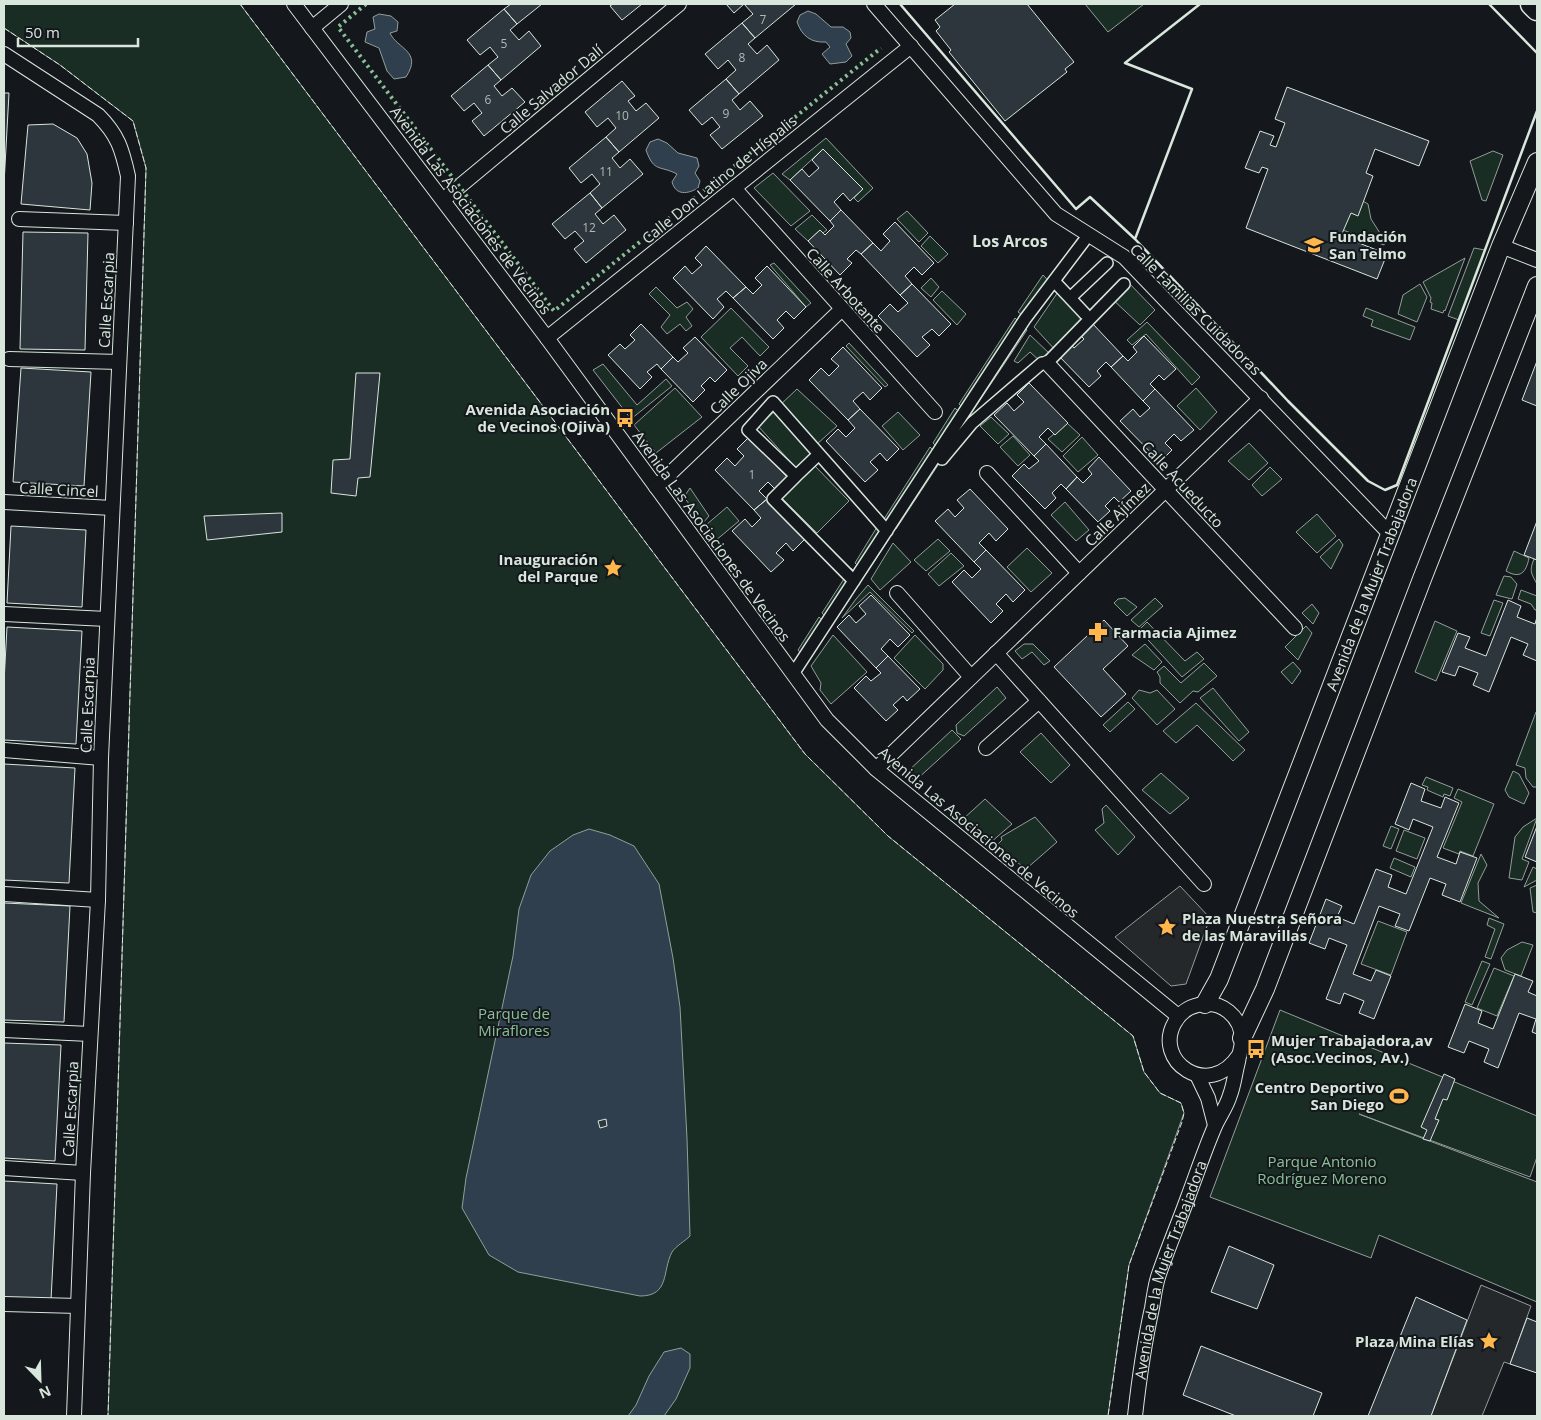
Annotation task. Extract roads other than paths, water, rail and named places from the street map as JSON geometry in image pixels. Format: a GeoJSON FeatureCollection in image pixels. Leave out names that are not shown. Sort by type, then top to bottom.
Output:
{"type":"FeatureCollection","features":[{"type":"Feature","properties":{"kind":"main road"},"geometry":{"type":"LineString","coordinates":[[1532,4],[1537,9]]}},
{"type":"Feature","properties":{"kind":"street","name":"Avenida Las Asociaciones de Vecinos"},"geometry":{"type":"LineString","coordinates":[[294,4],[547,338],[826,720],[876,769],[1178,1016]]}},
{"type":"Feature","properties":{"kind":"street"},"geometry":{"type":"LineString","coordinates":[[312,28],[341,4]]}},
{"type":"Feature","properties":{"kind":"street","name":"Calle Salvador Dalí"},"geometry":{"type":"LineString","coordinates":[[442,200],[679,4]]}},
{"type":"Feature","properties":{"kind":"street","name":"Calle Familias Cuidadoras"},"geometry":{"type":"LineString","coordinates":[[874,4],[1056,214],[1124,257],[1390,534]]}},
{"type":"Feature","properties":{"kind":"street","name":"Calle Don Latino de Híspalis"},"geometry":{"type":"LineString","coordinates":[[547,338],[911,46]]}},
{"type":"Feature","properties":{"kind":"street","name":"Calle Escarpia"},"geometry":{"type":"LineString","coordinates":[[4,54],[98,115],[117,139],[128,176],[107,619],[101,758],[98,900],[83,1173],[74,1416]]}},
{"type":"Feature","properties":{"kind":"street","name":"Avenida de la Mujer Trabajadora"},"geometry":{"type":"LineString","coordinates":[[1205,1004],[1216,986],[1501,246],[1537,162]]}},
{"type":"Feature","properties":{"kind":"street","name":"Calle Arbotante"},"geometry":{"type":"LineString","coordinates":[[734,188],[935,412]]}},
{"type":"Feature","properties":{"kind":"street"},"geometry":{"type":"LineString","coordinates":[[19,219],[126,223]]}},
{"type":"Feature","properties":{"kind":"street"},"geometry":{"type":"LineString","coordinates":[[793,674],[1025,319],[1084,241]]}},
{"type":"Feature","properties":{"kind":"street"},"geometry":{"type":"LineString","coordinates":[[1501,246],[1537,260]]}},
{"type":"Feature","properties":{"kind":"street"},"geometry":{"type":"LineString","coordinates":[[1070,298],[1107,263]]}},
{"type":"Feature","properties":{"kind":"street"},"geometry":{"type":"LineString","coordinates":[[1054,281],[1084,314]]}},
{"type":"Feature","properties":{"kind":"street"},"geometry":{"type":"LineString","coordinates":[[937,454],[942,459],[972,424],[1044,363],[1124,284]]}},
{"type":"Feature","properties":{"kind":"street","name":"Avenida de la Mujer Trabajadora"},"geometry":{"type":"LineString","coordinates":[[1134,1416],[1144,1343],[1158,1276],[1215,1125],[1230,1095],[1241,1046],[1265,989],[1422,579],[1537,286]]}},
{"type":"Feature","properties":{"kind":"street","name":"Calle Ojiva"},"geometry":{"type":"LineString","coordinates":[[656,487],[842,309]]}},
{"type":"Feature","properties":{"kind":"street"},"geometry":{"type":"LineString","coordinates":[[9,359],[119,362]]}},
{"type":"Feature","properties":{"kind":"street","name":"Calle Acueducto"},"geometry":{"type":"LineString","coordinates":[[1044,363],[1295,628]]}},
{"type":"Feature","properties":{"kind":"street","name":"Calle Ajímez"},"geometry":{"type":"LineString","coordinates":[[876,769],[1261,398]]}},
{"type":"Feature","properties":{"kind":"street"},"geometry":{"type":"LineString","coordinates":[[796,476],[748,430],[773,402],[887,531]]}},
{"type":"Feature","properties":{"kind":"street"},"geometry":{"type":"LineString","coordinates":[[819,454],[773,499],[854,581]]}},
{"type":"Feature","properties":{"kind":"street"},"geometry":{"type":"LineString","coordinates":[[987,473],[1079,573]]}},
{"type":"Feature","properties":{"kind":"street","name":"Calle Cincel"},"geometry":{"type":"LineString","coordinates":[[4,502],[112,508]]}},
{"type":"Feature","properties":{"kind":"street"},"geometry":{"type":"LineString","coordinates":[[897,593],[970,677]]}},
{"type":"Feature","properties":{"kind":"street"},"geometry":{"type":"LineString","coordinates":[[4,614],[107,619]]}},
{"type":"Feature","properties":{"kind":"street"},"geometry":{"type":"LineString","coordinates":[[996,653],[1204,884]]}},
{"type":"Feature","properties":{"kind":"street"},"geometry":{"type":"LineString","coordinates":[[986,748],[1039,701]]}},
{"type":"Feature","properties":{"kind":"street"},"geometry":{"type":"LineString","coordinates":[[4,750],[101,758]]}},
{"type":"Feature","properties":{"kind":"street"},"geometry":{"type":"LineString","coordinates":[[4,894],[98,900]]}},
{"type":"Feature","properties":{"kind":"street"},"geometry":{"type":"LineString","coordinates":[[1205,1004],[1219,1006],[1231,1013],[1239,1024],[1241,1046],[1229,1068],[1206,1076],[1197,1075],[1182,1067],[1173,1056],[1170,1048],[1171,1031],[1178,1016],[1190,1007],[1205,1004]]}},
{"type":"Feature","properties":{"kind":"street"},"geometry":{"type":"LineString","coordinates":[[4,1030],[90,1034]]}},
{"type":"Feature","properties":{"kind":"street"},"geometry":{"type":"LineString","coordinates":[[1197,1075],[1208,1098],[1215,1125]]}},
{"type":"Feature","properties":{"kind":"street"},"geometry":{"type":"LineString","coordinates":[[4,1168],[83,1173]]}},
{"type":"Feature","properties":{"kind":"street"},"geometry":{"type":"LineString","coordinates":[[4,1304],[78,1306]]}},
{"type":"Feature","properties":{"kind":"water"},"geometry":{"type":"Polygon","coordinates":[[[808,11],[816,14],[831,27],[843,27],[850,32],[851,38],[846,44],[852,56],[846,62],[830,64],[822,54],[830,47],[826,42],[812,40],[804,35],[797,22],[800,15],[808,11]]]}},
{"type":"Feature","properties":{"kind":"water"},"geometry":{"type":"Polygon","coordinates":[[[379,14],[391,16],[398,22],[397,31],[390,33],[407,51],[412,61],[406,77],[394,79],[387,71],[379,48],[365,42],[367,32],[375,29],[373,17],[379,14]]]}},
{"type":"Feature","properties":{"kind":"water"},"geometry":{"type":"Polygon","coordinates":[[[658,139],[667,143],[678,153],[697,158],[699,166],[695,173],[700,181],[698,188],[690,192],[679,192],[672,182],[677,174],[658,167],[652,162],[646,150],[650,142],[658,139]]]}},
{"type":"Feature","properties":{"kind":"water"},"geometry":{"type":"Polygon","coordinates":[[[589,829],[610,835],[634,846],[659,884],[680,1007],[690,1236],[672,1252],[661,1287],[650,1295],[640,1296],[518,1272],[489,1255],[462,1208],[466,1178],[513,956],[519,909],[531,875],[550,851],[573,835],[589,829]]]}},
{"type":"Feature","properties":{"kind":"water"},"geometry":{"type":"Polygon","coordinates":[[[681,1348],[690,1354],[690,1368],[676,1399],[664,1416],[628,1416],[636,1405],[649,1376],[664,1352],[681,1348]]]}},
{"type":"Feature","properties":{"kind":"place","name":"Fundación San Telmo"},"geometry":{"type":"Point","coordinates":[1314,245]}},
{"type":"Feature","properties":{"kind":"place","name":"Avenida Asociación de Vecinos (Ojiva)"},"geometry":{"type":"Point","coordinates":[625,418]}},
{"type":"Feature","properties":{"kind":"place","name":"Inauguración del Parque"},"geometry":{"type":"Point","coordinates":[613,568]}},
{"type":"Feature","properties":{"kind":"place","name":"Farmacia Ajimez"},"geometry":{"type":"Point","coordinates":[1098,632]}},
{"type":"Feature","properties":{"kind":"place","name":"Plaza Nuestra Señora de las Maravillas"},"geometry":{"type":"Point","coordinates":[1167,927]}},
{"type":"Feature","properties":{"kind":"place","name":"Mujer Trabajadora,av (Asoc.Vecinos, Av.)"},"geometry":{"type":"Point","coordinates":[1256,1049]}},
{"type":"Feature","properties":{"kind":"place","name":"Centro Deportivo San Diego"},"geometry":{"type":"Point","coordinates":[1399,1096]}},
{"type":"Feature","properties":{"kind":"place","name":"Plaza Mina Elías"},"geometry":{"type":"Point","coordinates":[1489,1341]}},
{"type":"Feature","properties":{"kind":"district","name":"Los Arcos"},"geometry":{"type":"Point","coordinates":[1010,241]}},
{"type":"Feature","properties":{"kind":"park label","name":"Parque de Miraflores"},"geometry":{"type":"Point","coordinates":[514,1022]}},
{"type":"Feature","properties":{"kind":"park label","name":"Parque Antonio Rodríguez Moreno"},"geometry":{"type":"Point","coordinates":[1322,1170]}}]}
